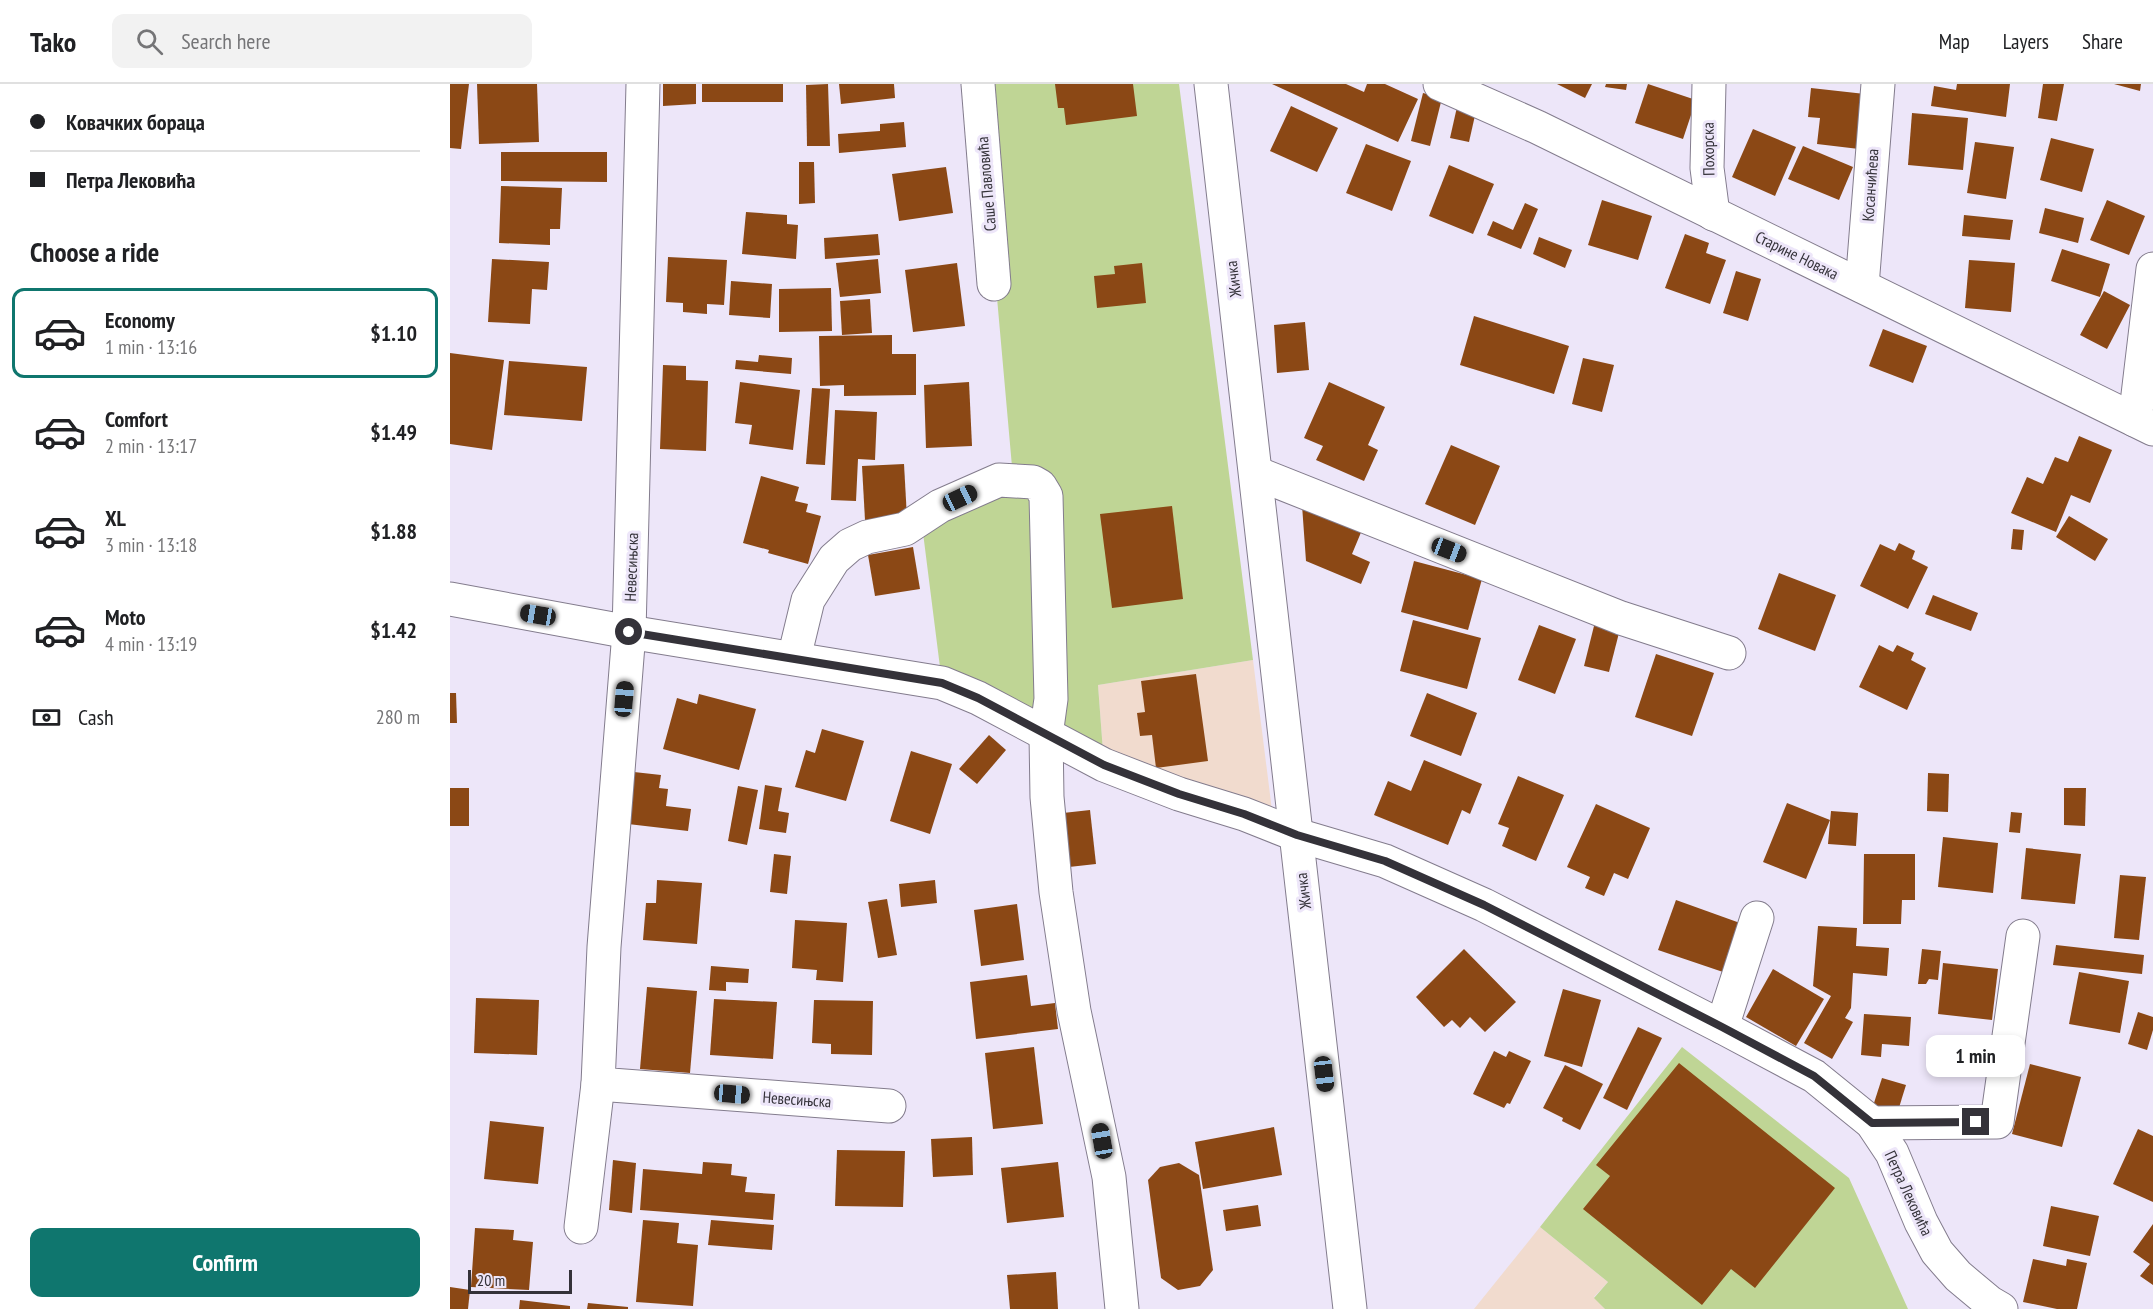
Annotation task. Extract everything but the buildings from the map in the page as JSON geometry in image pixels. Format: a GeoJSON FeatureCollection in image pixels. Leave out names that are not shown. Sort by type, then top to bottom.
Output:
{"type":"FeatureCollection","features":[{"type":"Feature","properties":{"kind":"street","name":"Невесињска"},"geometry":{"type":"LineString","coordinates":[[581,1227],[598,1084],[604,948],[629,632],[643,84]]}},
{"type":"Feature","properties":{"kind":"street","name":"Саше Павловића"},"geometry":{"type":"LineString","coordinates":[[978,84],[994,284]]}},
{"type":"Feature","properties":{"kind":"street","name":"Жичка"},"geometry":{"type":"LineString","coordinates":[[1210,84],[1350,1309]]}},
{"type":"Feature","properties":{"kind":"street","name":"Старине Новака"},"geometry":{"type":"LineString","coordinates":[[1440,84],[1489,94],[1713,214],[2144,425]]}},
{"type":"Feature","properties":{"kind":"street","name":"Похорска"},"geometry":{"type":"LineString","coordinates":[[1708,84],[1707,168],[1713,214]]}},
{"type":"Feature","properties":{"kind":"street","name":"Косанчићева"},"geometry":{"type":"LineString","coordinates":[[1862,286],[1878,84]]}},
{"type":"Feature","properties":{"kind":"street"},"geometry":{"type":"LineString","coordinates":[[2144,425],[2153,269]]}},
{"type":"Feature","properties":{"kind":"street"},"geometry":{"type":"LineString","coordinates":[[1256,473],[1622,618],[1729,653]]}},
{"type":"Feature","properties":{"kind":"street"},"geometry":{"type":"LineString","coordinates":[[794,658],[807,600],[834,559],[850,545],[867,537],[905,529],[940,506],[999,480],[1033,482],[1040,486],[1046,496],[1051,699],[1046,735],[1047,797],[1056,892],[1074,1011],[1109,1177],[1122,1309]]}},
{"type":"Feature","properties":{"kind":"street","name":"Петра Лековића"},"geometry":{"type":"LineString","coordinates":[[450,599],[629,632],[942,683],[978,698],[1104,765],[1297,835],[1385,861],[1484,905],[1814,1076],[1872,1123],[1892,1153],[1921,1222],[1937,1252],[1958,1276],[2001,1309]]}},
{"type":"Feature","properties":{"kind":"street"},"geometry":{"type":"LineString","coordinates":[[1722,1027],[1757,918]]}},
{"type":"Feature","properties":{"kind":"street","name":"Петра Лековића"},"geometry":{"type":"LineString","coordinates":[[1872,1123],[1997,1122],[2024,936]]}},
{"type":"Feature","properties":{"kind":"street","name":"Невесињска"},"geometry":{"type":"LineString","coordinates":[[598,1084],[889,1106]]}},
{"type":"Feature","properties":{"kind":"shaded area"},"geometry":{"type":"Polygon","coordinates":[[[1253,660],[1274,826],[1104,765],[1098,685],[1253,660]]]}},
{"type":"Feature","properties":{"kind":"shaded area"},"geometry":{"type":"Polygon","coordinates":[[[1540,1227],[1608,1282],[1594,1297],[1605,1309],[1474,1309],[1540,1227]]]}},
{"type":"Feature","properties":{"kind":"green space"},"geometry":{"type":"Polygon","coordinates":[[[978,84],[1179,84],[1253,660],[1098,685],[1104,765],[942,683],[919,501],[1014,489],[978,84]]]}},
{"type":"Feature","properties":{"kind":"green space"},"geometry":{"type":"Polygon","coordinates":[[[1682,1047],[1849,1178],[1908,1309],[1605,1309],[1594,1298],[1608,1282],[1540,1227],[1682,1047]]]}},
{"type":"Feature","properties":{"kind":"route"},"geometry":{"type":"LineString","coordinates":[[629,632],[942,683],[978,698],[1104,765],[1297,835],[1385,861],[1484,905],[1814,1076],[1872,1123],[1976,1122]]}}]}
